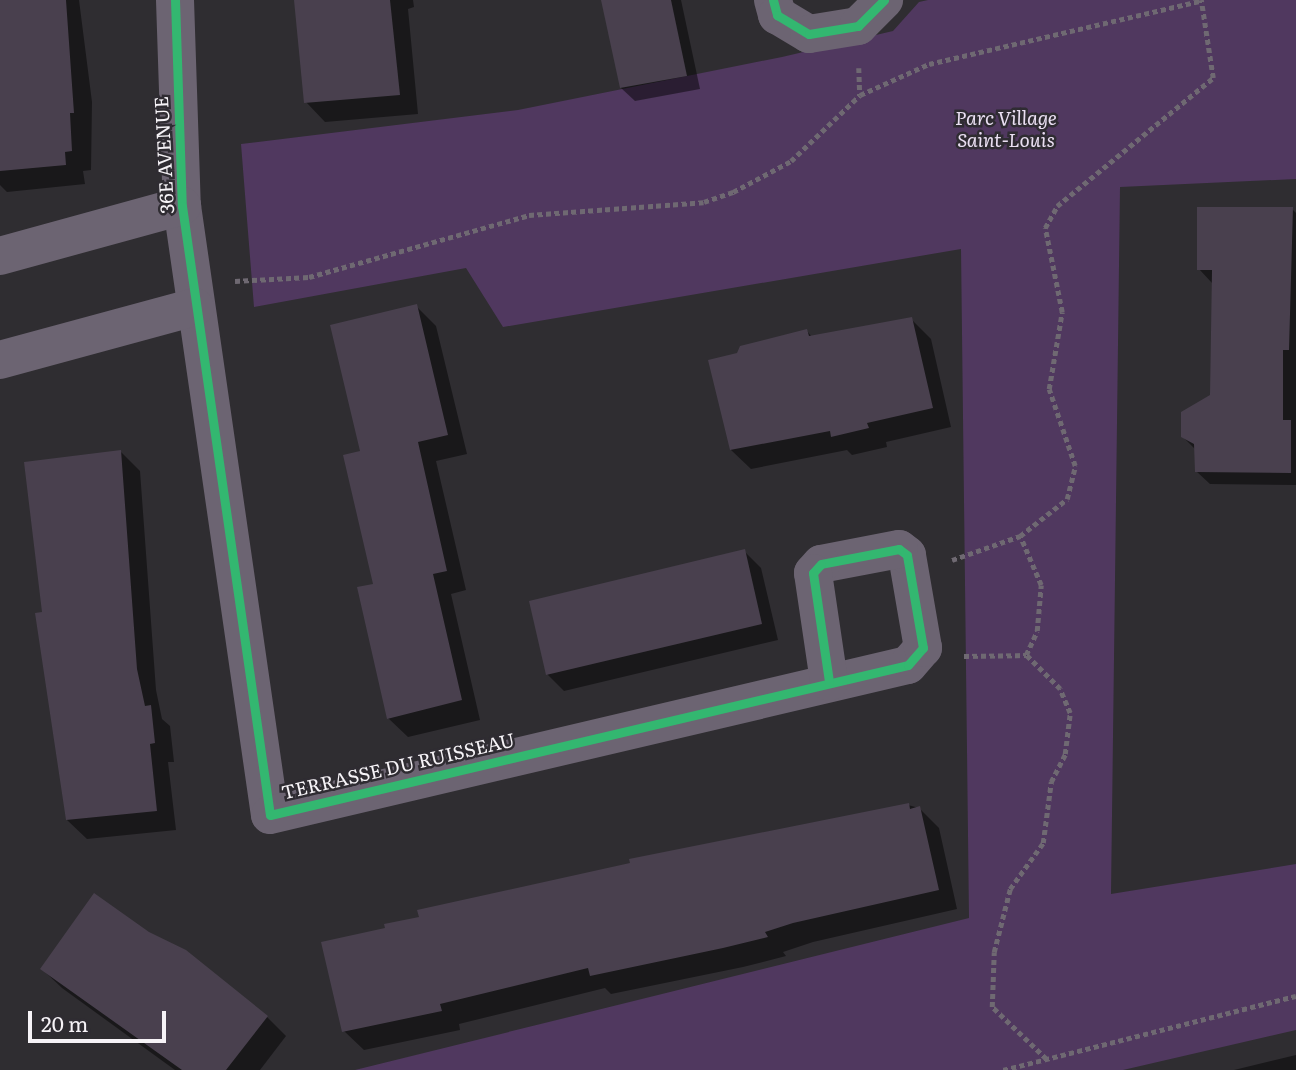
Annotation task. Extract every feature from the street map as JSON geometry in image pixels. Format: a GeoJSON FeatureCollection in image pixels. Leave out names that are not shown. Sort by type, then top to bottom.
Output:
{"type":"FeatureCollection","features":[{"type":"Feature","properties":{"kind":"street","name":"36E AVENUE"},"geometry":{"type":"LineString","coordinates":[[175,0],[183,206],[193,296]]}},
{"type":"Feature","properties":{"kind":"street"},"geometry":{"type":"LineString","coordinates":[[774,0],[777,15],[809,34],[858,26],[884,0]]}},
{"type":"Feature","properties":{"kind":"street","name":"36E AVENUE"},"geometry":{"type":"LineString","coordinates":[[0,256],[183,206]]}},
{"type":"Feature","properties":{"kind":"street"},"geometry":{"type":"LineString","coordinates":[[0,360],[193,296]]}},
{"type":"Feature","properties":{"kind":"street","name":"TERRASSE DU RUISSEAU"},"geometry":{"type":"LineString","coordinates":[[193,296],[270,815],[908,665],[917,658]]}},
{"type":"Feature","properties":{"kind":"street"},"geometry":{"type":"LineString","coordinates":[[829,682],[811,586],[813,573],[821,564],[891,548],[907,555],[923,648],[917,658]]}},
{"type":"Feature","properties":{"kind":"path"},"geometry":{"type":"LineString","coordinates":[[193,296],[309,277],[529,215],[704,202],[733,192],[791,161],[860,95],[929,64],[1202,0],[1213,78],[1057,206],[1045,228],[1062,312],[1049,389],[1075,466],[1068,499],[1020,536],[911,574]]}},
{"type":"Feature","properties":{"kind":"path"},"geometry":{"type":"LineString","coordinates":[[1020,536],[1041,585],[1037,631],[1026,655]]}},
{"type":"Feature","properties":{"kind":"path"},"geometry":{"type":"LineString","coordinates":[[917,658],[1026,655],[1058,687],[1070,713],[1065,754],[1051,782],[1042,843],[1010,889],[994,951],[992,1007],[1046,1059]]}},
{"type":"Feature","properties":{"kind":"path"},"geometry":{"type":"LineString","coordinates":[[1003,1070],[1296,996]]}},
{"type":"Feature","properties":{"kind":"green space","name":"Parc Village Saint-Louis"},"geometry":{"type":"Polygon","coordinates":[[[1296,0],[1296,179],[1120,187],[1111,894],[1296,864],[1296,1030],[1123,1070],[355,1070],[969,918],[961,249],[503,327],[466,268],[254,307],[241,144],[518,110],[782,57],[893,31],[919,2],[1296,0]]]}},
{"type":"Feature","properties":{"kind":"building"},"geometry":{"type":"Polygon","coordinates":[[[0,0],[66,0],[74,113],[70,113],[72,151],[65,152],[66,165],[0,171],[0,0]]]}},
{"type":"Feature","properties":{"kind":"building"},"geometry":{"type":"Polygon","coordinates":[[[294,0],[390,0],[400,95],[304,103],[294,0]]]}},
{"type":"Feature","properties":{"kind":"building"},"geometry":{"type":"Polygon","coordinates":[[[601,0],[671,0],[687,76],[620,88],[601,0]]]}},
{"type":"Feature","properties":{"kind":"building"},"geometry":{"type":"Polygon","coordinates":[[[1197,207],[1293,207],[1289,350],[1283,350],[1283,420],[1291,420],[1291,473],[1195,472],[1194,444],[1181,437],[1181,412],[1210,395],[1212,270],[1197,270],[1197,207]]]}},
{"type":"Feature","properties":{"kind":"building"},"geometry":{"type":"Polygon","coordinates":[[[417,304],[448,435],[418,442],[447,571],[433,574],[462,700],[387,719],[357,587],[373,584],[343,455],[360,451],[330,325],[417,304]]]}},
{"type":"Feature","properties":{"kind":"building"},"geometry":{"type":"Polygon","coordinates":[[[912,317],[933,408],[867,423],[869,428],[831,437],[830,431],[730,450],[708,360],[737,353],[740,346],[807,329],[809,336],[912,317]]]}},
{"type":"Feature","properties":{"kind":"building"},"geometry":{"type":"Polygon","coordinates":[[[121,450],[137,669],[145,706],[151,705],[155,743],[150,744],[157,811],[66,820],[35,613],[42,612],[24,462],[121,450]]]}},
{"type":"Feature","properties":{"kind":"building"},"geometry":{"type":"Polygon","coordinates":[[[745,549],[762,624],[546,675],[529,601],[745,549]]]}},
{"type":"Feature","properties":{"kind":"building"},"geometry":{"type":"Polygon","coordinates":[[[909,803],[910,809],[920,806],[939,890],[793,923],[765,932],[768,937],[723,948],[590,976],[588,968],[440,1004],[442,1011],[342,1032],[321,942],[385,928],[384,924],[419,917],[417,910],[630,863],[629,859],[909,803]]]}},
{"type":"Feature","properties":{"kind":"building"},"geometry":{"type":"Polygon","coordinates":[[[94,893],[149,932],[186,950],[268,1016],[226,1070],[182,1070],[40,969],[94,893]]]}},
{"type":"Feature","properties":{"kind":"cycle path"},"geometry":{"type":"LineString","coordinates":[[175,0],[182,206],[270,815],[908,665],[923,648],[907,555],[899,549],[821,564],[813,573],[829,682]]}},
{"type":"Feature","properties":{"kind":"cycle path"},"geometry":{"type":"LineString","coordinates":[[773,0],[777,15],[809,34],[858,26],[884,0]]}}]}
